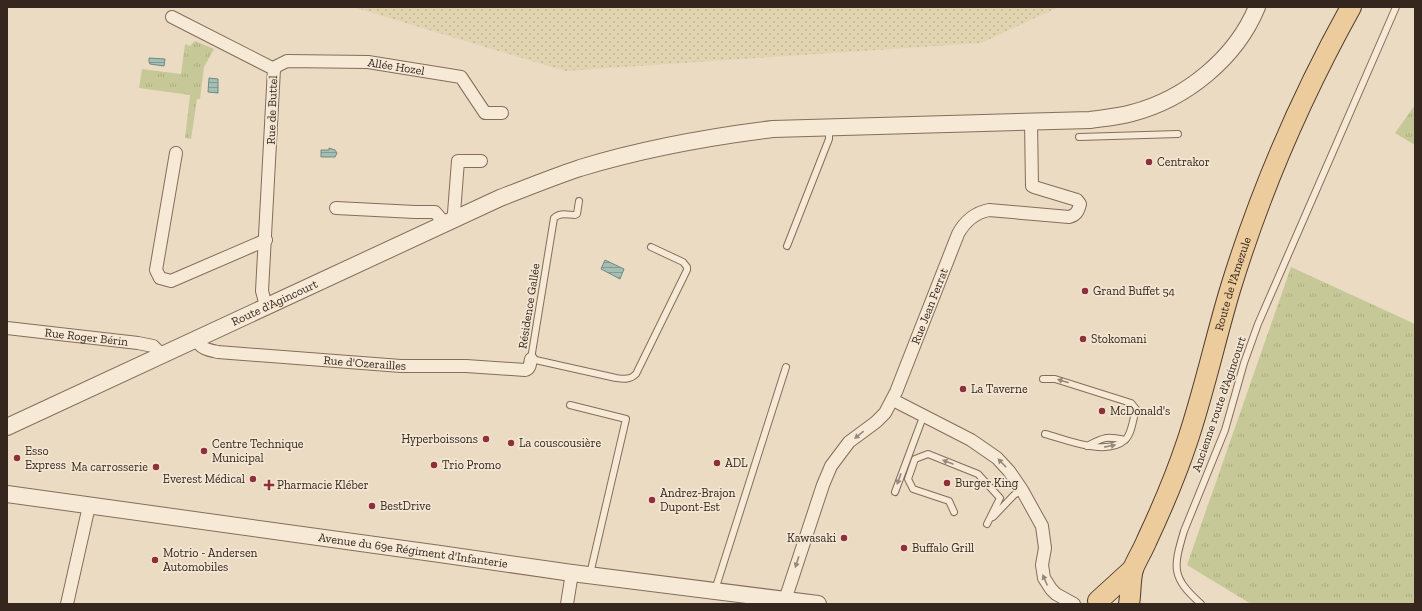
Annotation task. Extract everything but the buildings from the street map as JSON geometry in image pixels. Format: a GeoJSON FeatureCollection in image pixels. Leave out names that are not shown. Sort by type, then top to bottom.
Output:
{"type":"FeatureCollection","features":[{"type":"Feature","properties":{"kind":"main road","name":"Route de l'Amezule"},"geometry":{"type":"LineString","coordinates":[[1100,603],[1133,569],[1147,540],[1187,442],[1230,291],[1256,213],[1271,174],[1309,88],[1351,7]]}},
{"type":"Feature","properties":{"kind":"main road","name":"Route de l'Amezule"},"geometry":{"type":"LineString","coordinates":[[1129,604],[1133,569]]}},
{"type":"Feature","properties":{"kind":"street","name":"Route d'Agincourt"},"geometry":{"type":"LineString","coordinates":[[7,427],[500,198],[579,168],[640,152],[734,134],[773,129],[1031,122],[1111,118],[1147,108],[1165,101],[1198,81],[1215,68],[1233,48],[1257,7]]}},
{"type":"Feature","properties":{"kind":"street","name":"Rue de Buttel"},"geometry":{"type":"LineString","coordinates":[[172,17],[274,70],[266,240],[262,291],[266,306]]}},
{"type":"Feature","properties":{"kind":"street","name":"Allée Hozel"},"geometry":{"type":"LineString","coordinates":[[274,70],[277,66],[287,61],[368,62],[461,77],[486,113],[502,113]]}},
{"type":"Feature","properties":{"kind":"street","name":"Rue Jean Ferrat"},"geometry":{"type":"LineString","coordinates":[[789,602],[823,485],[831,466],[849,442],[876,422],[890,405],[958,234],[968,220],[989,210],[1068,217],[1074,216],[1078,211],[1080,204],[1077,200],[1032,186],[1031,122]]}},
{"type":"Feature","properties":{"kind":"street"},"geometry":{"type":"LineString","coordinates":[[176,153],[156,270],[160,278],[171,281],[266,240]]}},
{"type":"Feature","properties":{"kind":"street"},"geometry":{"type":"LineString","coordinates":[[336,208],[435,212],[441,219],[450,221],[454,213],[458,161],[481,161]]}},
{"type":"Feature","properties":{"kind":"street","name":"Rue Roger Bérin"},"geometry":{"type":"LineString","coordinates":[[7,328],[138,343],[153,346],[162,355]]}},
{"type":"Feature","properties":{"kind":"street","name":"Rue d'Ozerailles"},"geometry":{"type":"LineString","coordinates":[[196,339],[202,347],[209,351],[400,366],[466,366],[528,370],[531,359]]}},
{"type":"Feature","properties":{"kind":"street"},"geometry":{"type":"LineString","coordinates":[[890,405],[923,416],[971,440],[997,458],[1009,471],[1022,490],[1042,526],[1045,548],[1042,565],[1044,578],[1051,590],[1074,604]]}},
{"type":"Feature","properties":{"kind":"street","name":"Avenue du 69e Régiment d'Infanterie"},"geometry":{"type":"LineString","coordinates":[[7,494],[440,554],[572,574],[789,602],[818,604]]}},
{"type":"Feature","properties":{"kind":"street"},"geometry":{"type":"LineString","coordinates":[[67,604],[89,506]]}},
{"type":"Feature","properties":{"kind":"street"},"geometry":{"type":"LineString","coordinates":[[567,604],[572,574]]}},
{"type":"Feature","properties":{"kind":"lane","name":"Ancienne route d'Agincourt"},"geometry":{"type":"LineString","coordinates":[[1201,604],[1180,582],[1176,572],[1179,548],[1184,531],[1225,430],[1244,363],[1258,324],[1396,7]]}},
{"type":"Feature","properties":{"kind":"lane"},"geometry":{"type":"LineString","coordinates":[[787,246],[828,139],[828,127]]}},
{"type":"Feature","properties":{"kind":"lane"},"geometry":{"type":"LineString","coordinates":[[1079,137],[1178,134]]}},
{"type":"Feature","properties":{"kind":"lane","name":"Résidence Gallée"},"geometry":{"type":"LineString","coordinates":[[579,201],[577,214],[558,214],[554,218],[531,359],[616,378],[628,378],[636,374],[687,270],[687,267],[683,262],[651,247]]}},
{"type":"Feature","properties":{"kind":"lane"},"geometry":{"type":"LineString","coordinates":[[715,592],[786,367]]}},
{"type":"Feature","properties":{"kind":"lane"},"geometry":{"type":"LineString","coordinates":[[1043,379],[1054,379],[1134,405],[1136,409],[1129,434],[1125,440],[1110,447],[1098,448],[1087,446],[1045,434]]}},
{"type":"Feature","properties":{"kind":"lane"},"geometry":{"type":"LineString","coordinates":[[570,406],[626,419],[590,576]]}},
{"type":"Feature","properties":{"kind":"lane"},"geometry":{"type":"LineString","coordinates":[[895,492],[923,416]]}},
{"type":"Feature","properties":{"kind":"lane"},"geometry":{"type":"LineString","coordinates":[[1087,446],[1104,437],[1113,437],[1125,440]]}},
{"type":"Feature","properties":{"kind":"lane"},"geometry":{"type":"LineString","coordinates":[[954,512],[949,501],[913,489],[908,479],[915,459],[928,454],[978,474],[1000,498],[987,524],[1014,495],[1022,490]]}},
{"type":"Feature","properties":{"kind":"shaded area"},"geometry":{"type":"Polygon","coordinates":[[[353,7],[1059,7],[981,43],[565,71],[353,7]]]}},
{"type":"Feature","properties":{"kind":"shaded area"},"geometry":{"type":"Polygon","coordinates":[[[149,58],[165,59],[164,66],[150,64],[149,58]]]}},
{"type":"Feature","properties":{"kind":"shaded area"},"geometry":{"type":"Polygon","coordinates":[[[209,78],[218,79],[218,93],[208,92],[209,78]]]}},
{"type":"Feature","properties":{"kind":"shaded area"},"geometry":{"type":"Polygon","coordinates":[[[329,148],[335,150],[337,153],[335,157],[321,157],[321,150],[329,150],[329,148]]]}},
{"type":"Feature","properties":{"kind":"shaded area"},"geometry":{"type":"Polygon","coordinates":[[[605,260],[624,269],[620,279],[601,269],[605,260]]]}},
{"type":"Feature","properties":{"kind":"green space"},"geometry":{"type":"Polygon","coordinates":[[[195,41],[214,49],[204,67],[200,99],[197,99],[191,139],[185,138],[190,95],[139,88],[142,69],[181,74],[185,44],[190,46],[195,41]]]}},
{"type":"Feature","properties":{"kind":"green space"},"geometry":{"type":"Polygon","coordinates":[[[1415,105],[1415,145],[1395,133],[1415,105]]]}},
{"type":"Feature","properties":{"kind":"green space"},"geometry":{"type":"Polygon","coordinates":[[[1291,267],[1415,324],[1415,604],[1251,604],[1187,565],[1291,267]]]}},
{"type":"Feature","properties":{"kind":"place","name":"Centrakor"},"geometry":{"type":"Point","coordinates":[1149,162]}},
{"type":"Feature","properties":{"kind":"place","name":"Grand Buffet 54"},"geometry":{"type":"Point","coordinates":[1085,291]}},
{"type":"Feature","properties":{"kind":"place","name":"Stokomani"},"geometry":{"type":"Point","coordinates":[1083,339]}},
{"type":"Feature","properties":{"kind":"place","name":"La Taverne"},"geometry":{"type":"Point","coordinates":[963,389]}},
{"type":"Feature","properties":{"kind":"place","name":"McDonald's"},"geometry":{"type":"Point","coordinates":[1102,411]}},
{"type":"Feature","properties":{"kind":"place","name":"Hyperboissons"},"geometry":{"type":"Point","coordinates":[486,439]}},
{"type":"Feature","properties":{"kind":"place","name":"La couscousière"},"geometry":{"type":"Point","coordinates":[511,443]}},
{"type":"Feature","properties":{"kind":"place","name":"Centre Technique Municipal"},"geometry":{"type":"Point","coordinates":[204,451]}},
{"type":"Feature","properties":{"kind":"place","name":"Esso Express"},"geometry":{"type":"Point","coordinates":[17,458]}},
{"type":"Feature","properties":{"kind":"place","name":"ADL"},"geometry":{"type":"Point","coordinates":[717,463]}},
{"type":"Feature","properties":{"kind":"place","name":"Trio Promo"},"geometry":{"type":"Point","coordinates":[434,465]}},
{"type":"Feature","properties":{"kind":"place","name":"Ma carrosserie"},"geometry":{"type":"Point","coordinates":[156,467]}},
{"type":"Feature","properties":{"kind":"place","name":"Everest Médical"},"geometry":{"type":"Point","coordinates":[253,479]}},
{"type":"Feature","properties":{"kind":"place","name":"Burger King"},"geometry":{"type":"Point","coordinates":[947,483]}},
{"type":"Feature","properties":{"kind":"place","name":"Pharmacie Kléber"},"geometry":{"type":"Point","coordinates":[269,485]}},
{"type":"Feature","properties":{"kind":"place","name":"Andrez-Brajon Dupont-Est"},"geometry":{"type":"Point","coordinates":[652,500]}},
{"type":"Feature","properties":{"kind":"place","name":"BestDrive"},"geometry":{"type":"Point","coordinates":[372,506]}},
{"type":"Feature","properties":{"kind":"place","name":"Kawasaki"},"geometry":{"type":"Point","coordinates":[844,538]}},
{"type":"Feature","properties":{"kind":"place","name":"Buffalo Grill"},"geometry":{"type":"Point","coordinates":[904,548]}},
{"type":"Feature","properties":{"kind":"place","name":"Motrio - Andersen Automobiles"},"geometry":{"type":"Point","coordinates":[155,560]}}]}
